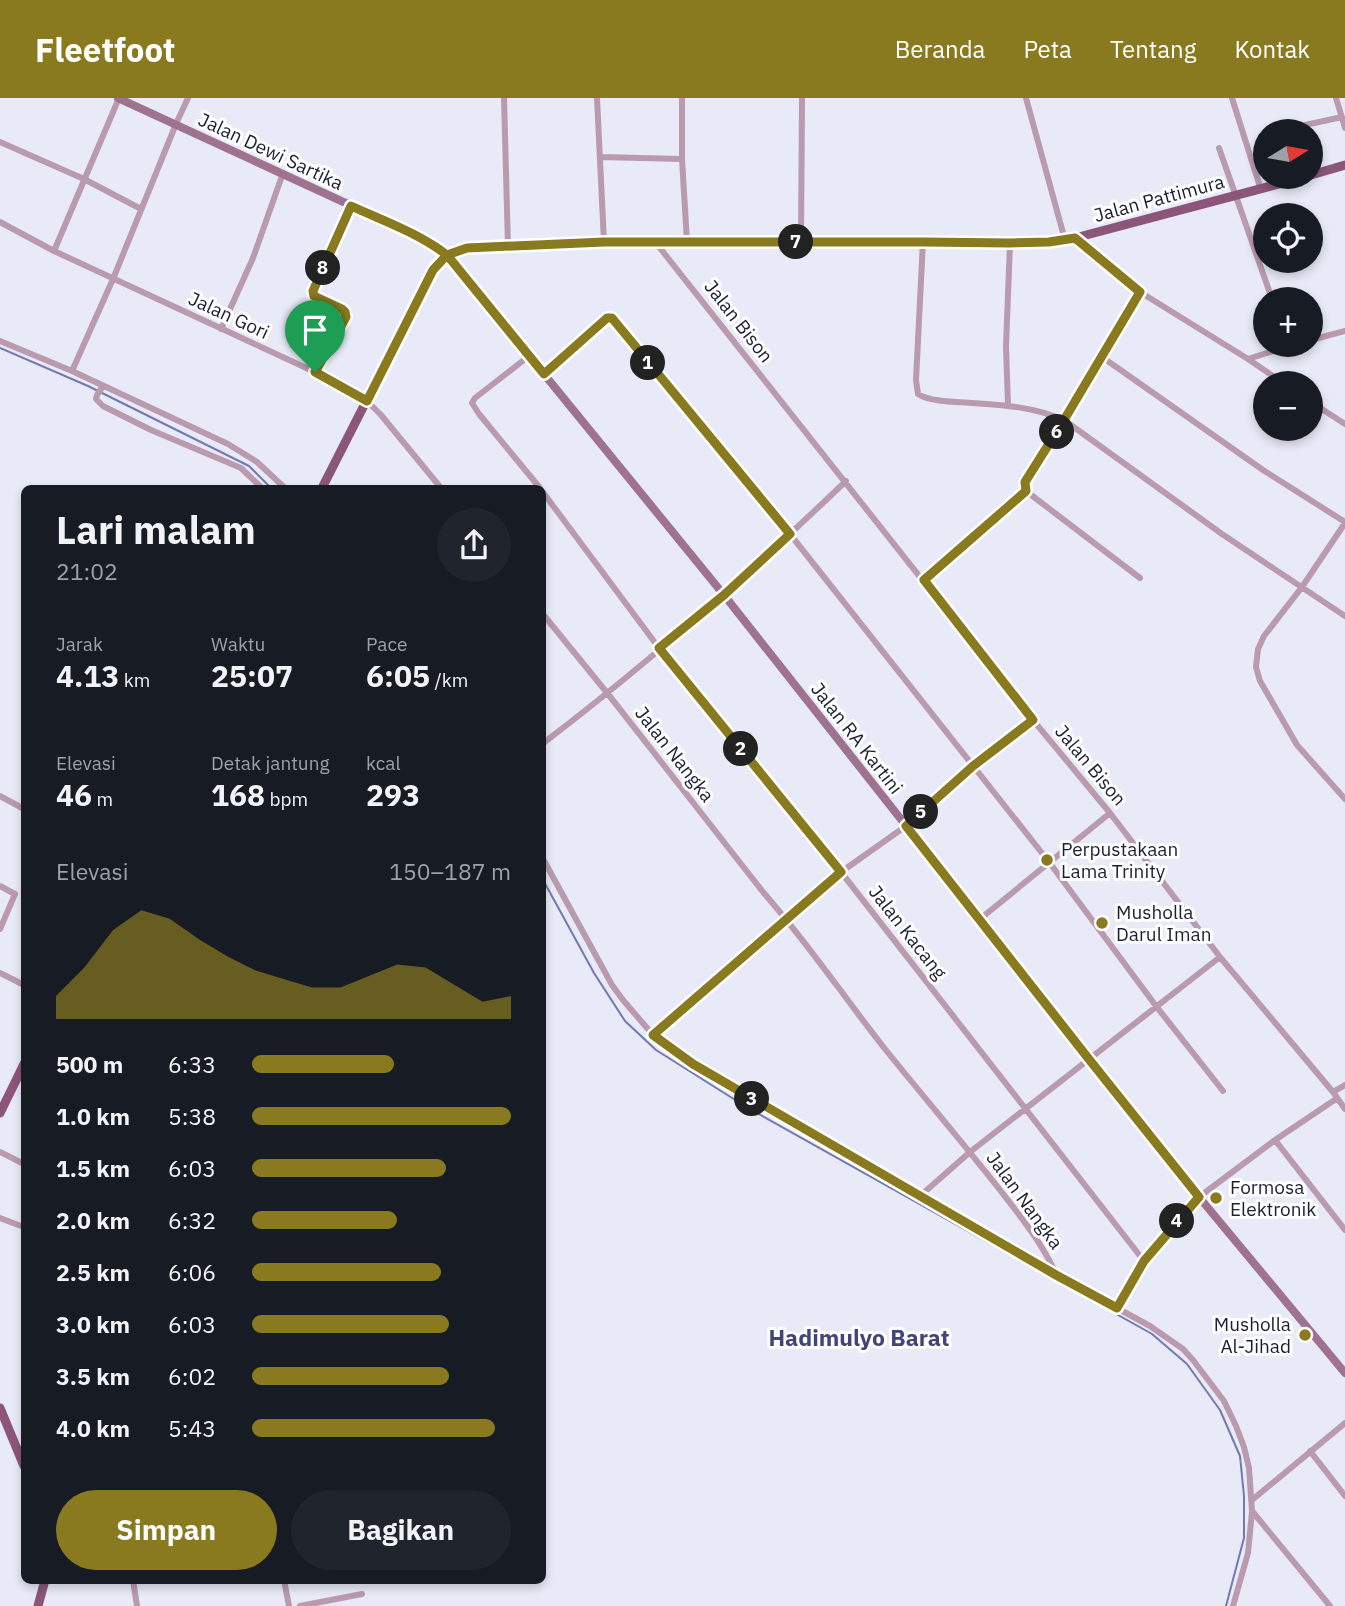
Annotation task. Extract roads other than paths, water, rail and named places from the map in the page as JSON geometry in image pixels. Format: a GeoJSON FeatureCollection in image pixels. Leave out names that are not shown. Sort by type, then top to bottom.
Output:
{"type":"FeatureCollection","features":[{"type":"Feature","properties":{"kind":"main road","name":"Jalan Dewi Sartika"},"geometry":{"type":"LineString","coordinates":[[118,98],[415,235],[447,255]]}},
{"type":"Feature","properties":{"kind":"main road"},"geometry":{"type":"LineString","coordinates":[[1323,172],[1345,166]]}},
{"type":"Feature","properties":{"kind":"main road","name":"Jalan Pattimura"},"geometry":{"type":"LineString","coordinates":[[447,255],[467,248],[604,242],[1010,243],[1070,239],[1264,189]]}},
{"type":"Feature","properties":{"kind":"main road"},"geometry":{"type":"LineString","coordinates":[[324,485],[433,270],[447,255]]}},
{"type":"Feature","properties":{"kind":"main road","name":"Jalan RA Kartini"},"geometry":{"type":"LineString","coordinates":[[447,255],[724,595],[1199,1197],[1345,1373]]}},
{"type":"Feature","properties":{"kind":"main road"},"geometry":{"type":"LineString","coordinates":[[0,1113],[3,1101],[21,1069]]}},
{"type":"Feature","properties":{"kind":"main road"},"geometry":{"type":"LineString","coordinates":[[0,1408],[21,1459]]}},
{"type":"Feature","properties":{"kind":"main road"},"geometry":{"type":"LineString","coordinates":[[38,1606],[44,1584]]}},
{"type":"Feature","properties":{"kind":"street"},"geometry":{"type":"LineString","coordinates":[[54,251],[118,98]]}},
{"type":"Feature","properties":{"kind":"street"},"geometry":{"type":"LineString","coordinates":[[72,371],[114,279],[188,98]]}},
{"type":"Feature","properties":{"kind":"street"},"geometry":{"type":"LineString","coordinates":[[505,98],[508,246]]}},
{"type":"Feature","properties":{"kind":"street"},"geometry":{"type":"LineString","coordinates":[[597,98],[604,242]]}},
{"type":"Feature","properties":{"kind":"street"},"geometry":{"type":"LineString","coordinates":[[682,98],[682,159],[687,243]]}},
{"type":"Feature","properties":{"kind":"street"},"geometry":{"type":"LineString","coordinates":[[801,242],[802,98]]}},
{"type":"Feature","properties":{"kind":"street"},"geometry":{"type":"LineString","coordinates":[[1026,98],[1070,239],[1140,292],[1266,371]]}},
{"type":"Feature","properties":{"kind":"street"},"geometry":{"type":"LineString","coordinates":[[1232,98],[1261,190]]}},
{"type":"Feature","properties":{"kind":"street"},"geometry":{"type":"LineString","coordinates":[[1336,98],[1345,128]]}},
{"type":"Feature","properties":{"kind":"street"},"geometry":{"type":"LineString","coordinates":[[1323,121],[1342,117]]}},
{"type":"Feature","properties":{"kind":"street"},"geometry":{"type":"LineString","coordinates":[[0,142],[84,179],[141,209]]}},
{"type":"Feature","properties":{"kind":"street"},"geometry":{"type":"LineString","coordinates":[[1219,148],[1268,287]]}},
{"type":"Feature","properties":{"kind":"street"},"geometry":{"type":"LineString","coordinates":[[600,157],[682,159]]}},
{"type":"Feature","properties":{"kind":"street"},"geometry":{"type":"LineString","coordinates":[[221,329],[253,258],[283,173]]}},
{"type":"Feature","properties":{"kind":"street"},"geometry":{"type":"LineString","coordinates":[[315,372],[346,317],[342,309],[314,296],[313,291],[351,206]]}},
{"type":"Feature","properties":{"kind":"street","name":"Jalan Gori"},"geometry":{"type":"LineString","coordinates":[[0,222],[54,251],[315,372],[367,401]]}},
{"type":"Feature","properties":{"kind":"street"},"geometry":{"type":"LineString","coordinates":[[923,242],[916,380],[918,394],[948,401],[1037,410],[1064,420],[1222,534],[1345,616]]}},
{"type":"Feature","properties":{"kind":"street","name":"Jalan Bison"},"geometry":{"type":"LineString","coordinates":[[656,243],[1033,720],[1110,813],[1220,957],[1345,1110]]}},
{"type":"Feature","properties":{"kind":"street"},"geometry":{"type":"LineString","coordinates":[[1008,406],[1006,346],[1010,243]]}},
{"type":"Feature","properties":{"kind":"street"},"geometry":{"type":"LineString","coordinates":[[1140,292],[1025,482],[1026,491],[1140,578]]}},
{"type":"Feature","properties":{"kind":"street"},"geometry":{"type":"LineString","coordinates":[[544,374],[607,318],[612,318],[790,534],[1049,862],[1223,1091]]}},
{"type":"Feature","properties":{"kind":"street"},"geometry":{"type":"LineString","coordinates":[[1323,337],[1345,331]]}},
{"type":"Feature","properties":{"kind":"street"},"geometry":{"type":"LineString","coordinates":[[0,341],[202,431],[243,453],[282,485]]}},
{"type":"Feature","properties":{"kind":"street","name":"Jalan Kacang"},"geometry":{"type":"LineString","coordinates":[[529,356],[472,403],[537,485]]}},
{"type":"Feature","properties":{"kind":"street"},"geometry":{"type":"LineString","coordinates":[[1102,357],[1263,470],[1345,523],[1302,587],[1264,636],[1258,649],[1256,667],[1260,681],[1297,745],[1345,799]]}},
{"type":"Feature","properties":{"kind":"street"},"geometry":{"type":"LineString","coordinates":[[1248,359],[1254,357]]}},
{"type":"Feature","properties":{"kind":"street"},"geometry":{"type":"LineString","coordinates":[[102,387],[97,401],[103,406],[151,430],[241,468],[259,485]]}},
{"type":"Feature","properties":{"kind":"street"},"geometry":{"type":"LineString","coordinates":[[367,401],[439,485]]}},
{"type":"Feature","properties":{"kind":"street"},"geometry":{"type":"LineString","coordinates":[[1323,410],[1345,424]]}},
{"type":"Feature","properties":{"kind":"street"},"geometry":{"type":"LineString","coordinates":[[546,741],[608,694],[724,595],[846,481]]}},
{"type":"Feature","properties":{"kind":"street"},"geometry":{"type":"LineString","coordinates":[[924,580],[1026,491]]}},
{"type":"Feature","properties":{"kind":"street","name":"Jalan Kacang"},"geometry":{"type":"LineString","coordinates":[[546,497],[659,648],[841,872],[1144,1261]]}},
{"type":"Feature","properties":{"kind":"street","name":"Jalan Nangka"},"geometry":{"type":"LineString","coordinates":[[546,618],[970,1152],[1046,1252],[1056,1275]]}},
{"type":"Feature","properties":{"kind":"street"},"geometry":{"type":"LineString","coordinates":[[653,1035],[841,872],[906,826],[973,766],[1033,720]]}},
{"type":"Feature","properties":{"kind":"street"},"geometry":{"type":"LineString","coordinates":[[0,796],[21,807]]}},
{"type":"Feature","properties":{"kind":"street"},"geometry":{"type":"LineString","coordinates":[[980,919],[1110,813]]}},
{"type":"Feature","properties":{"kind":"street","name":"Jalan Nangka"},"geometry":{"type":"LineString","coordinates":[[546,864],[612,985],[653,1035],[693,1064],[1056,1275]]}},
{"type":"Feature","properties":{"kind":"street"},"geometry":{"type":"LineString","coordinates":[[0,886],[15,894],[0,929]]}},
{"type":"Feature","properties":{"kind":"street"},"geometry":{"type":"LineString","coordinates":[[920,1196],[970,1152],[1220,957]]}},
{"type":"Feature","properties":{"kind":"street"},"geometry":{"type":"LineString","coordinates":[[0,973],[21,984]]}},
{"type":"Feature","properties":{"kind":"street"},"geometry":{"type":"LineString","coordinates":[[1117,1308],[1144,1261],[1199,1197],[1335,1096],[1345,1084]]}},
{"type":"Feature","properties":{"kind":"street"},"geometry":{"type":"LineString","coordinates":[[1275,1140],[1345,1230]]}},
{"type":"Feature","properties":{"kind":"street"},"geometry":{"type":"LineString","coordinates":[[0,1152],[21,1162]]}},
{"type":"Feature","properties":{"kind":"street"},"geometry":{"type":"LineString","coordinates":[[0,1218],[21,1226]]}},
{"type":"Feature","properties":{"kind":"street"},"geometry":{"type":"LineString","coordinates":[[1056,1275],[1165,1335],[1194,1360],[1224,1401],[1244,1447],[1252,1500],[1248,1553],[1233,1606]]}},
{"type":"Feature","properties":{"kind":"street"},"geometry":{"type":"LineString","coordinates":[[1252,1500],[1345,1423]]}},
{"type":"Feature","properties":{"kind":"street"},"geometry":{"type":"LineString","coordinates":[[1310,1451],[1345,1496]]}},
{"type":"Feature","properties":{"kind":"street"},"geometry":{"type":"LineString","coordinates":[[1252,1511],[1330,1606]]}},
{"type":"Feature","properties":{"kind":"street"},"geometry":{"type":"LineString","coordinates":[[134,1584],[137,1606]]}},
{"type":"Feature","properties":{"kind":"street"},"geometry":{"type":"LineString","coordinates":[[285,1584],[289,1606]]}},
{"type":"Feature","properties":{"kind":"street"},"geometry":{"type":"LineString","coordinates":[[300,1606],[362,1594]]}},
{"type":"Feature","properties":{"kind":"waterway"},"geometry":{"type":"LineString","coordinates":[[0,348],[88,386],[249,466],[268,485]]}},
{"type":"Feature","properties":{"kind":"waterway"},"geometry":{"type":"LineString","coordinates":[[546,885],[594,973],[625,1021],[656,1050],[748,1108],[1152,1334],[1187,1364],[1220,1410],[1240,1456],[1244,1538],[1226,1606]]}},
{"type":"Feature","properties":{"kind":"place","name":"Perpustakaan Lama Trinity"},"geometry":{"type":"Point","coordinates":[1047,860]}},
{"type":"Feature","properties":{"kind":"place","name":"Musholla Darul Iman"},"geometry":{"type":"Point","coordinates":[1102,923]}},
{"type":"Feature","properties":{"kind":"place","name":"Formosa Elektronik"},"geometry":{"type":"Point","coordinates":[1216,1198]}},
{"type":"Feature","properties":{"kind":"place","name":"Musholla Al-Jihad"},"geometry":{"type":"Point","coordinates":[1305,1335]}},
{"type":"Feature","properties":{"kind":"district","name":"Hadimulyo Barat"},"geometry":{"type":"Point","coordinates":[859,1337]}}]}
